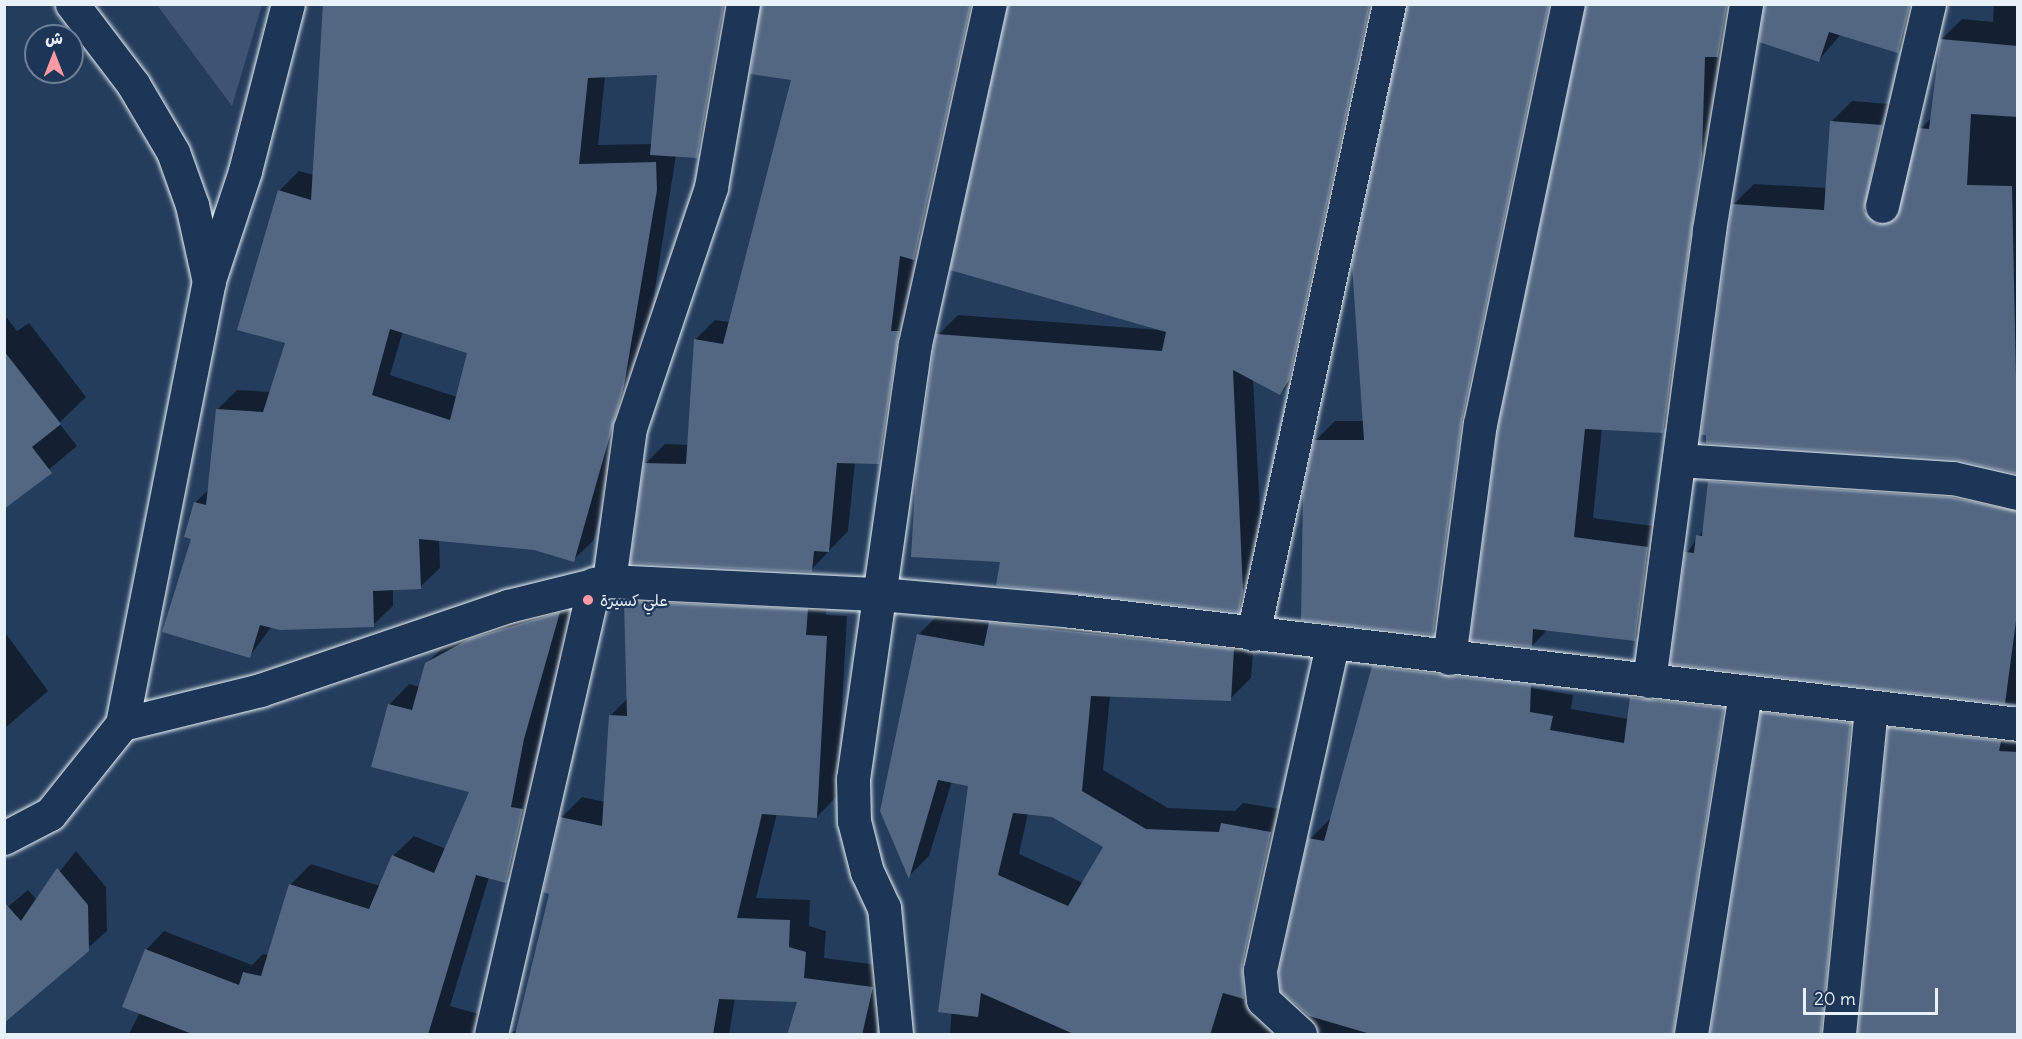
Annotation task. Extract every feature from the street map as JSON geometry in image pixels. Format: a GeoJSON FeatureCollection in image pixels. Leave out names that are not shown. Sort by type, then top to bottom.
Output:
{"type":"FeatureCollection","features":[{"type":"Feature","properties":{"kind":"street"},"geometry":{"type":"LineString","coordinates":[[72,4],[133,84],[172,152],[192,205],[209,282]]}},
{"type":"Feature","properties":{"kind":"street"},"geometry":{"type":"LineString","coordinates":[[4,838],[50,814],[122,724],[209,282],[245,171],[288,4]]}},
{"type":"Feature","properties":{"kind":"street"},"geometry":{"type":"LineString","coordinates":[[491,1035],[601,582],[630,428],[711,187],[743,4]]}},
{"type":"Feature","properties":{"kind":"street"},"geometry":{"type":"LineString","coordinates":[[896,1035],[884,908],[867,872],[854,821],[853,779],[915,344],[990,4]]}},
{"type":"Feature","properties":{"kind":"street"},"geometry":{"type":"LineString","coordinates":[[1253,634],[1389,4]]}},
{"type":"Feature","properties":{"kind":"street"},"geometry":{"type":"LineString","coordinates":[[1449,658],[1480,424],[1568,4]]}},
{"type":"Feature","properties":{"kind":"street"},"geometry":{"type":"LineString","coordinates":[[1649,681],[1678,460],[1746,4]]}},
{"type":"Feature","properties":{"kind":"street"},"geometry":{"type":"LineString","coordinates":[[1882,206],[1929,4]]}},
{"type":"Feature","properties":{"kind":"street"},"geometry":{"type":"LineString","coordinates":[[1678,460],[1953,478],[2018,493]]}},
{"type":"Feature","properties":{"kind":"street"},"geometry":{"type":"LineString","coordinates":[[122,724],[260,690],[508,606],[601,582],[879,594],[1253,634],[2018,724]]}},
{"type":"Feature","properties":{"kind":"street"},"geometry":{"type":"LineString","coordinates":[[1300,1035],[1263,1000],[1260,970],[1332,645]]}},
{"type":"Feature","properties":{"kind":"street"},"geometry":{"type":"LineString","coordinates":[[1691,1035],[1745,693]]}},
{"type":"Feature","properties":{"kind":"street"},"geometry":{"type":"LineString","coordinates":[[1839,1035],[1871,708]]}},
{"type":"Feature","properties":{"kind":"shaded area"},"geometry":{"type":"Polygon","coordinates":[[[157,5],[262,5],[232,106],[157,5]]]}},
{"type":"Feature","properties":{"kind":"building"},"geometry":{"type":"Polygon","coordinates":[[[323,4],[724,4],[697,158],[650,155],[657,75],[588,78],[579,164],[656,162],[657,190],[624,386],[574,562],[534,550],[419,539],[421,589],[373,591],[374,627],[280,630],[260,625],[250,658],[162,632],[191,539],[184,537],[194,502],[206,505],[216,409],[263,412],[285,343],[237,330],[278,190],[311,200],[323,4]],[[390,329],[372,395],[450,420],[467,353],[390,329]]]}},
{"type":"Feature","properties":{"kind":"building"},"geometry":{"type":"Polygon","coordinates":[[[761,4],[971,4],[914,260],[900,256],[891,331],[899,331],[879,464],[837,463],[829,552],[814,551],[812,572],[630,563],[644,463],[686,464],[694,339],[723,344],[791,80],[750,74],[761,4]]]}},
{"type":"Feature","properties":{"kind":"building"},"geometry":{"type":"Polygon","coordinates":[[[1008,4],[1370,4],[1289,380],[1280,395],[1233,370],[1243,590],[1239,612],[996,585],[1000,562],[911,557],[916,472],[936,334],[1162,351],[1166,332],[950,270],[1008,4]]]}},
{"type":"Feature","properties":{"kind":"building"},"geometry":{"type":"Polygon","coordinates":[[[1407,4],[1549,4],[1462,420],[1433,635],[1301,620],[1303,492],[1314,440],[1364,440],[1352,265],[1407,4]]]}},
{"type":"Feature","properties":{"kind":"building"},"geometry":{"type":"Polygon","coordinates":[[[1586,4],[1727,4],[1718,57],[1705,57],[1702,155],[1663,433],[1585,429],[1574,537],[1648,547],[1635,641],[1533,629],[1532,647],[1470,640],[1498,427],[1586,4]]]}},
{"type":"Feature","properties":{"kind":"building"},"geometry":{"type":"Polygon","coordinates":[[[1764,4],[1910,4],[1898,53],[1829,32],[1819,62],[1759,42],[1764,4]]]}},
{"type":"Feature","properties":{"kind":"building"},"geometry":{"type":"Polygon","coordinates":[[[1940,39],[2018,46],[2018,117],[1971,114],[1967,185],[2012,186],[2018,474],[1954,459],[1706,443],[1706,435],[1701,435],[1732,204],[1824,210],[1830,121],[1882,125],[1864,211],[1877,224],[1895,219],[1919,128],[1929,129],[1940,39]]]}},
{"type":"Feature","properties":{"kind":"building"},"geometry":{"type":"Polygon","coordinates":[[[4,351],[61,424],[32,447],[52,473],[4,509],[4,351]]]}},
{"type":"Feature","properties":{"kind":"building"},"geometry":{"type":"Polygon","coordinates":[[[1708,481],[1950,497],[2018,511],[2018,606],[2005,704],[1670,664],[1685,552],[1694,553],[1696,535],[1702,536],[1708,481]]]}},
{"type":"Feature","properties":{"kind":"building"},"geometry":{"type":"Polygon","coordinates":[[[624,601],[808,609],[806,635],[827,636],[817,818],[762,814],[737,918],[790,920],[789,947],[806,952],[804,978],[873,987],[862,1035],[787,1035],[797,1002],[719,999],[713,1035],[515,1035],[549,894],[543,892],[560,817],[602,826],[609,715],[627,716],[624,601]]]}},
{"type":"Feature","properties":{"kind":"building"},"geometry":{"type":"Polygon","coordinates":[[[560,612],[524,739],[511,807],[523,809],[506,883],[476,875],[428,1035],[195,1035],[122,1007],[145,949],[239,985],[243,972],[261,976],[289,884],[369,909],[392,855],[434,873],[469,792],[371,767],[388,704],[412,710],[425,663],[469,639],[560,612]]]}},
{"type":"Feature","properties":{"kind":"building"},"geometry":{"type":"Polygon","coordinates":[[[989,622],[1234,649],[1231,701],[1091,696],[1082,791],[1146,829],[1219,832],[1221,823],[1271,832],[1242,966],[1244,999],[1223,993],[1210,1035],[1076,1035],[981,993],[978,1017],[938,1012],[968,786],[938,780],[909,879],[880,811],[917,634],[984,646],[989,622]],[[1013,813],[998,875],[1068,906],[1103,847],[1052,817],[1013,813]]]}},
{"type":"Feature","properties":{"kind":"building"},"geometry":{"type":"Polygon","coordinates":[[[1372,666],[1531,685],[1530,712],[1553,716],[1550,730],[1624,743],[1630,697],[1724,708],[1673,1035],[1374,1035],[1309,1016],[1281,991],[1279,971],[1308,838],[1324,841],[1372,666]]]}},
{"type":"Feature","properties":{"kind":"building"},"geometry":{"type":"Polygon","coordinates":[[[1761,712],[1851,723],[1821,1035],[1710,1035],[1761,712]]]}},
{"type":"Feature","properties":{"kind":"building"},"geometry":{"type":"Polygon","coordinates":[[[1888,727],[2001,741],[1999,751],[2018,752],[2018,1035],[1858,1035],[1888,727]]]}},
{"type":"Feature","properties":{"kind":"building"},"geometry":{"type":"Polygon","coordinates":[[[57,868],[88,905],[89,951],[4,1023],[4,902],[21,921],[57,868]]]}},
{"type":"Feature","properties":{"kind":"place","name":"علي كسيرة"},"geometry":{"type":"Point","coordinates":[588,600]}}]}
